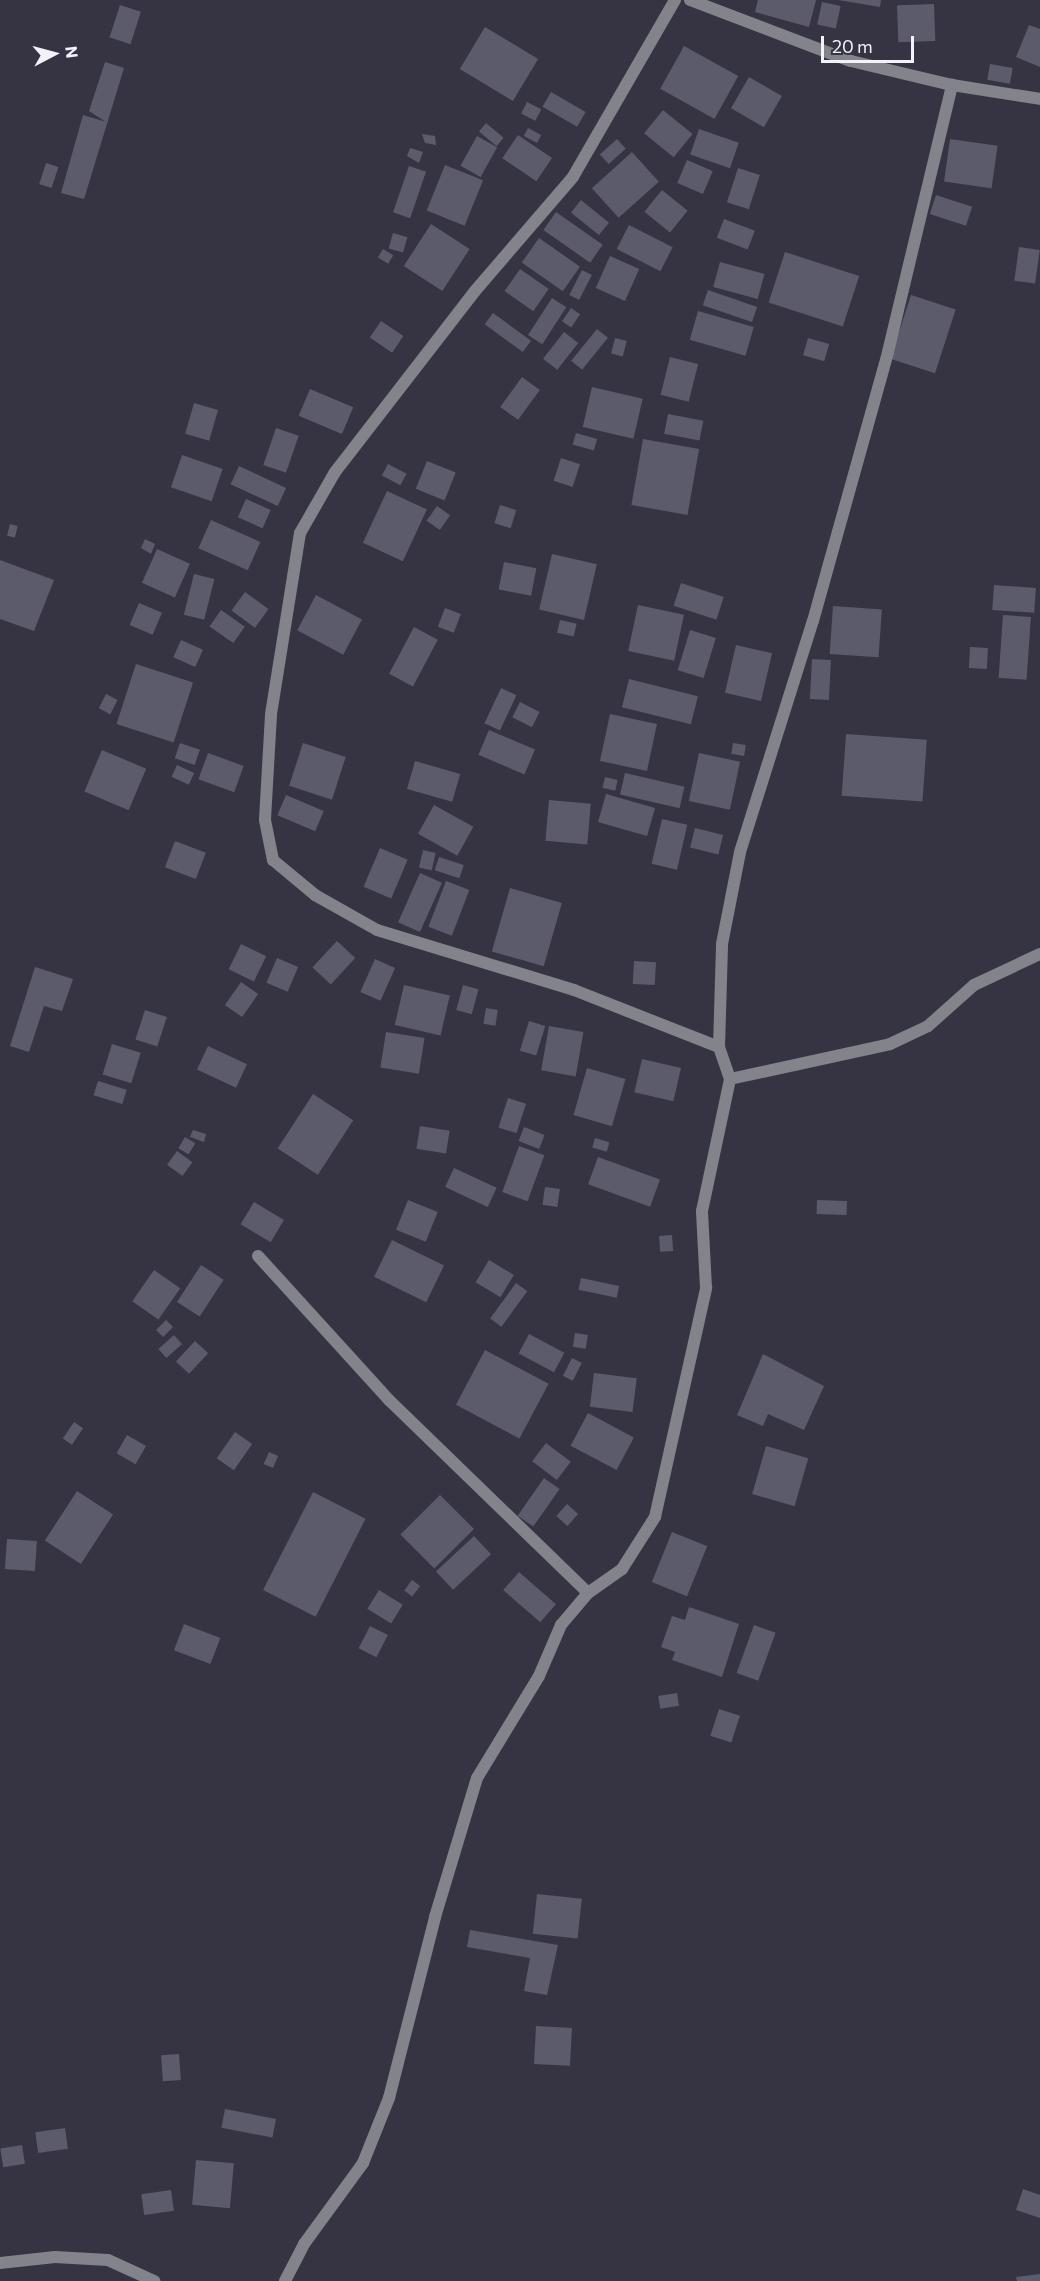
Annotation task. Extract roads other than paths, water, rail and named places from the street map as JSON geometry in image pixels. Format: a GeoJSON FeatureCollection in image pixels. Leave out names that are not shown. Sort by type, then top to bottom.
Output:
{"type":"FeatureCollection","features":[{"type":"Feature","properties":{"kind":"street"},"geometry":{"type":"LineString","coordinates":[[675,0],[573,177],[475,291],[336,472],[300,533],[271,715],[265,820],[273,860],[315,896],[377,930],[574,990],[719,1047]]}},
{"type":"Feature","properties":{"kind":"street"},"geometry":{"type":"LineString","coordinates":[[690,0],[851,61],[952,85],[1040,99]]}},
{"type":"Feature","properties":{"kind":"street"},"geometry":{"type":"LineString","coordinates":[[285,2281],[304,2244],[363,2163],[389,2098],[435,1917],[477,1778],[539,1676],[561,1625],[588,1593],[622,1569],[655,1516],[706,1288],[702,1211],[730,1079],[719,1047],[722,944],[740,852],[813,621],[888,352],[952,85]]}},
{"type":"Feature","properties":{"kind":"street"},"geometry":{"type":"LineString","coordinates":[[730,1079],[890,1044],[928,1026],[974,985],[1040,954]]}},
{"type":"Feature","properties":{"kind":"street"},"geometry":{"type":"LineString","coordinates":[[258,1256],[389,1400],[588,1593]]}},
{"type":"Feature","properties":{"kind":"street"},"geometry":{"type":"LineString","coordinates":[[0,2263],[55,2257],[108,2260],[154,2281]]}}]}
